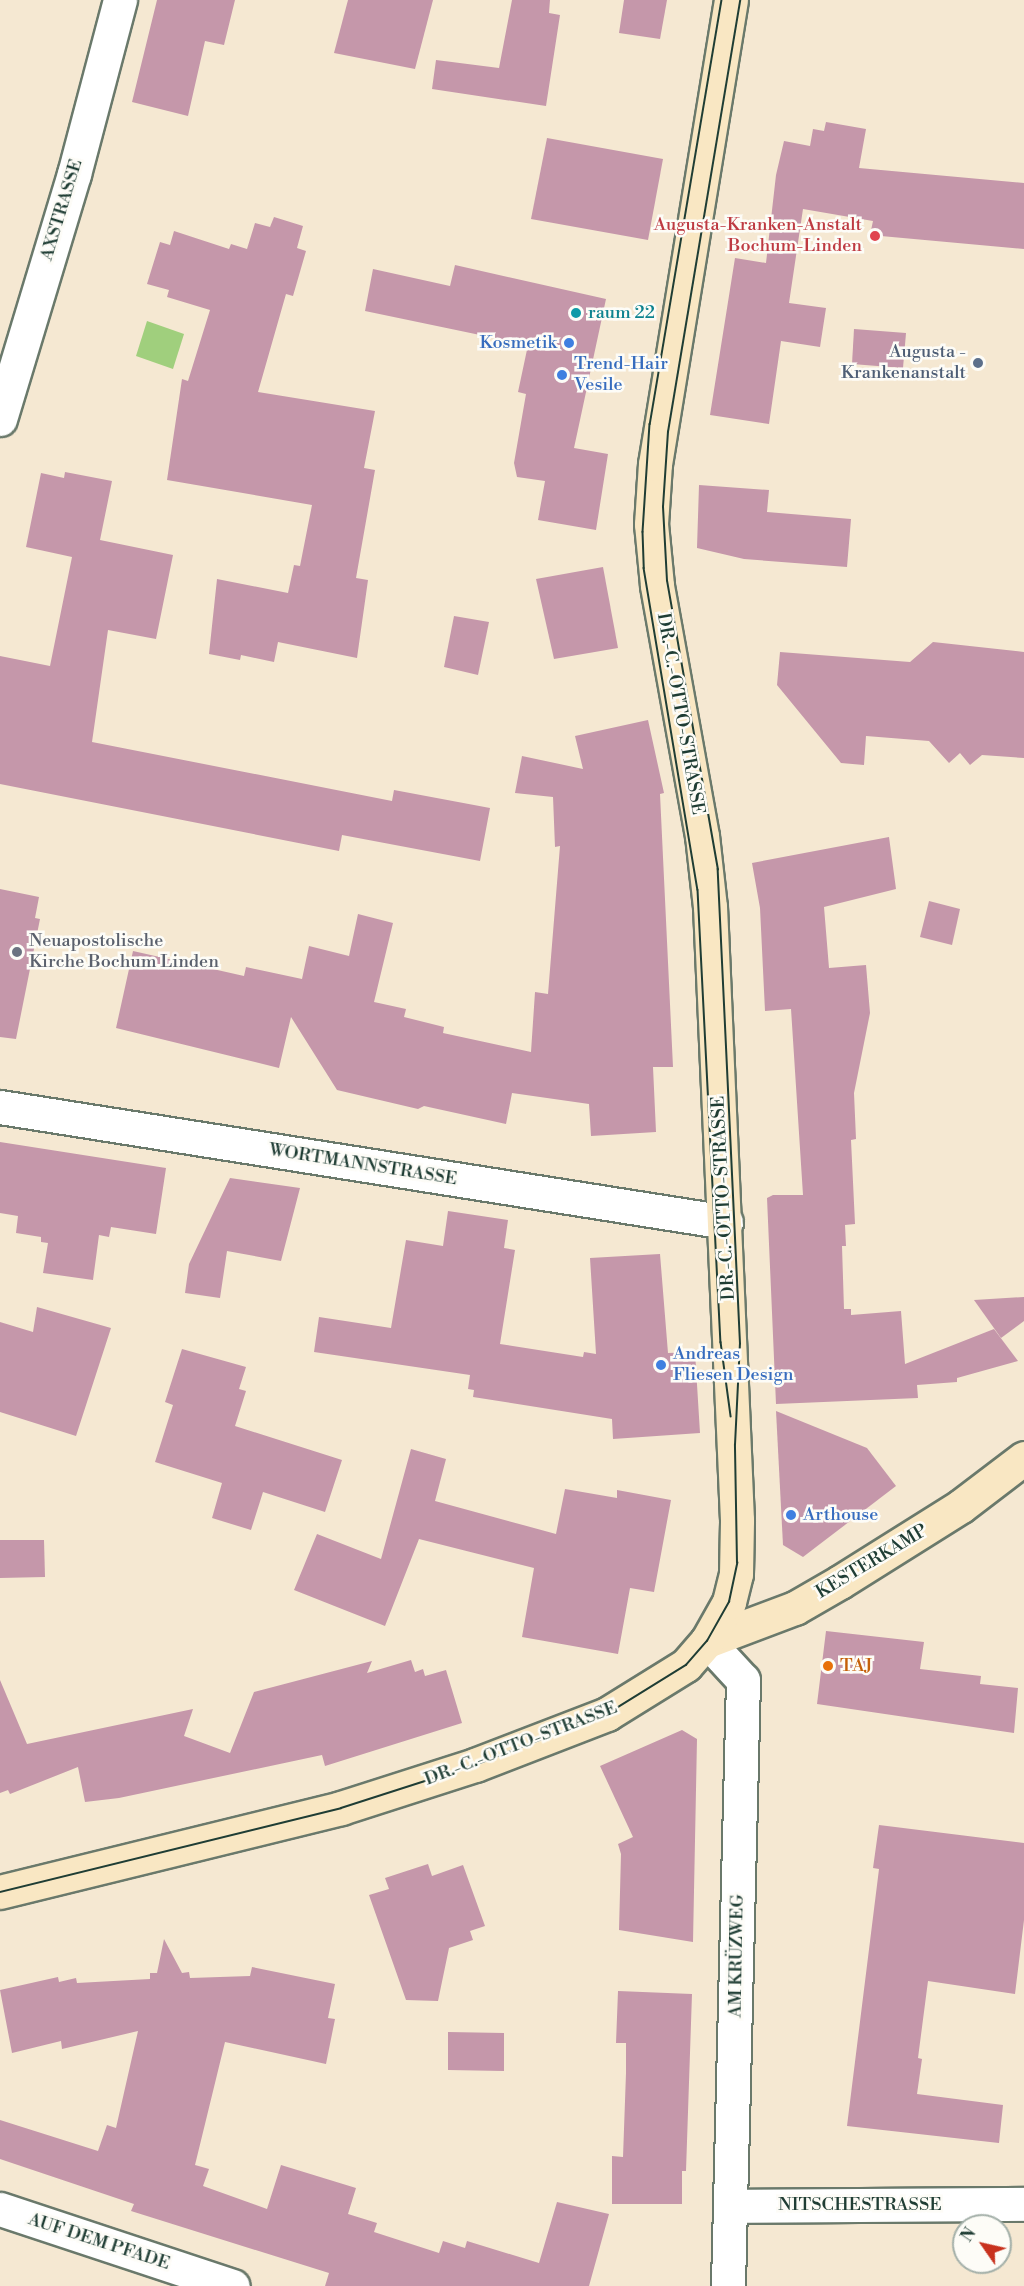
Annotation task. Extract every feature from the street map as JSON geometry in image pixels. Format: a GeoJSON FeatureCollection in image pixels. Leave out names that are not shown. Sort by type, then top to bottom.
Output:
{"type":"FeatureCollection","features":[{"type":"Feature","properties":{"kind":"street","name":"AXSTRASSE"},"geometry":{"type":"LineString","coordinates":[[0,419],[77,163],[120,0]]}},
{"type":"Feature","properties":{"kind":"street","name":"DR.-C.-OTTO-STRASSE"},"geometry":{"type":"LineString","coordinates":[[0,1893],[320,1814],[475,1765],[607,1714],[686,1665],[707,1641],[729,1602],[738,1553],[726,1222],[710,907],[702,836],[657,585],[651,524],[655,464],[731,0]]}},
{"type":"Feature","properties":{"kind":"street","name":"WORTMANNSTRASSE"},"geometry":{"type":"LineString","coordinates":[[0,1107],[726,1222]]}},
{"type":"Feature","properties":{"kind":"street","name":"KESTERKAMP"},"geometry":{"type":"LineString","coordinates":[[707,1641],[795,1608],[953,1511],[1024,1458]]}},
{"type":"Feature","properties":{"kind":"street","name":"AM KRÜZWEG"},"geometry":{"type":"LineString","coordinates":[[707,1641],[743,1680],[728,2286]]}},
{"type":"Feature","properties":{"kind":"street","name":"NITSCHESTRASSE"},"geometry":{"type":"LineString","coordinates":[[731,2206],[1024,2204]]}},
{"type":"Feature","properties":{"kind":"street","name":"AUF DEM PFADE"},"geometry":{"type":"LineString","coordinates":[[0,2209],[233,2286]]}},
{"type":"Feature","properties":{"kind":"green space"},"geometry":{"type":"Polygon","coordinates":[[[147,321],[184,334],[173,369],[136,356],[147,321]]]}},
{"type":"Feature","properties":{"kind":"building"},"geometry":{"type":"Polygon","coordinates":[[[157,0],[235,0],[224,45],[205,41],[188,116],[132,102],[157,0]]]}},
{"type":"Feature","properties":{"kind":"building"},"geometry":{"type":"Polygon","coordinates":[[[348,0],[433,0],[415,69],[334,53],[348,0]]]}},
{"type":"Feature","properties":{"kind":"building"},"geometry":{"type":"Polygon","coordinates":[[[512,0],[550,0],[549,13],[560,15],[546,106],[432,89],[436,60],[499,68],[512,0]]]}},
{"type":"Feature","properties":{"kind":"building"},"geometry":{"type":"Polygon","coordinates":[[[624,0],[667,0],[660,39],[619,33],[624,0]]]}},
{"type":"Feature","properties":{"kind":"building"},"geometry":{"type":"Polygon","coordinates":[[[826,122],[866,129],[859,168],[1024,183],[1024,249],[870,235],[873,221],[803,209],[789,303],[826,308],[820,347],[781,341],[769,424],[710,415],[735,258],[766,263],[776,175],[784,141],[810,146],[813,129],[824,131],[826,122]]]}},
{"type":"Feature","properties":{"kind":"building"},"geometry":{"type":"Polygon","coordinates":[[[547,138],[663,159],[648,240],[531,219],[547,138]]]}},
{"type":"Feature","properties":{"kind":"building"},"geometry":{"type":"Polygon","coordinates":[[[274,217],[303,226],[297,248],[306,251],[293,296],[286,294],[258,392],[375,411],[364,468],[375,470],[356,578],[368,580],[357,658],[278,642],[274,662],[241,655],[240,660],[209,654],[217,579],[288,593],[294,565],[300,566],[312,505],[167,480],[182,379],[188,381],[210,310],[167,297],[169,290],[147,284],[160,242],[170,245],[174,231],[229,249],[231,244],[247,249],[255,223],[270,227],[274,217]]]}},
{"type":"Feature","properties":{"kind":"building"},"geometry":{"type":"Polygon","coordinates":[[[455,265],[606,299],[574,448],[608,454],[596,530],[538,520],[545,481],[517,477],[514,463],[526,394],[518,392],[528,345],[365,311],[373,269],[450,286],[455,265]]]}},
{"type":"Feature","properties":{"kind":"building"},"geometry":{"type":"Polygon","coordinates":[[[854,329],[906,333],[903,368],[852,364],[854,329]]]}},
{"type":"Feature","properties":{"kind":"building"},"geometry":{"type":"Polygon","coordinates":[[[65,472],[112,481],[100,540],[173,555],[156,639],[108,630],[92,742],[392,801],[394,790],[490,808],[480,861],[342,835],[339,851],[0,784],[0,656],[50,666],[72,557],[26,547],[41,473],[64,478],[65,472]]]}},
{"type":"Feature","properties":{"kind":"building"},"geometry":{"type":"Polygon","coordinates":[[[699,485],[769,490],[767,512],[851,519],[847,567],[744,559],[697,548],[699,485]]]}},
{"type":"Feature","properties":{"kind":"building"},"geometry":{"type":"Polygon","coordinates":[[[603,567],[618,648],[554,659],[536,579],[603,567]]]}},
{"type":"Feature","properties":{"kind":"building"},"geometry":{"type":"Polygon","coordinates":[[[454,616],[489,622],[478,675],[444,667],[454,616]]]}},
{"type":"Feature","properties":{"kind":"building"},"geometry":{"type":"Polygon","coordinates":[[[933,642],[1024,652],[1024,758],[982,755],[970,765],[960,753],[949,763],[929,741],[866,736],[864,765],[841,763],[777,685],[780,652],[910,662],[933,642]]]}},
{"type":"Feature","properties":{"kind":"building"},"geometry":{"type":"Polygon","coordinates":[[[648,720],[664,793],[660,794],[673,1067],[653,1067],[656,1132],[591,1136],[589,1104],[512,1093],[506,1124],[424,1106],[418,1109],[337,1090],[291,1017],[279,1068],[116,1028],[133,951],[244,976],[246,967],[302,979],[309,946],[349,956],[358,914],[393,923],[374,1002],[406,1009],[404,1017],[444,1027],[443,1033],[531,1052],[535,992],[548,994],[560,846],[555,847],[553,797],[515,793],[522,756],[583,769],[575,736],[648,720]]]}},
{"type":"Feature","properties":{"kind":"building"},"geometry":{"type":"Polygon","coordinates":[[[889,837],[896,889],[824,907],[829,968],[866,965],[870,1013],[854,1093],[856,1139],[851,1140],[855,1224],[845,1225],[846,1246],[842,1246],[844,1309],[851,1309],[851,1315],[901,1311],[905,1364],[994,1329],[1018,1361],[957,1378],[957,1382],[917,1385],[918,1398],[776,1404],[767,1198],[773,1195],[803,1195],[791,1009],[765,1011],[760,908],[752,863],[889,837]]]}},
{"type":"Feature","properties":{"kind":"building","name":"Neuapostolische Kirche Bochum Linden"},"geometry":{"type":"Polygon","coordinates":[[[0,889],[39,897],[35,918],[40,919],[16,1039],[0,1037],[0,889]]]}},
{"type":"Feature","properties":{"kind":"building"},"geometry":{"type":"Polygon","coordinates":[[[929,901],[960,909],[952,945],[920,937],[929,901]]]}},
{"type":"Feature","properties":{"kind":"building"},"geometry":{"type":"Polygon","coordinates":[[[0,1142],[166,1168],[156,1234],[111,1227],[109,1237],[99,1235],[93,1280],[43,1273],[48,1243],[41,1242],[41,1237],[16,1233],[18,1216],[0,1213],[0,1142]]]}},
{"type":"Feature","properties":{"kind":"building"},"geometry":{"type":"Polygon","coordinates":[[[230,1178],[300,1188],[281,1261],[227,1251],[220,1298],[185,1293],[189,1264],[230,1178]]]}},
{"type":"Feature","properties":{"kind":"building"},"geometry":{"type":"Polygon","coordinates":[[[448,1211],[508,1220],[504,1248],[515,1250],[500,1344],[583,1357],[584,1352],[596,1354],[590,1258],[660,1254],[668,1353],[695,1352],[700,1433],[613,1439],[612,1419],[473,1397],[474,1390],[468,1389],[470,1375],[314,1352],[319,1317],[391,1328],[406,1240],[443,1246],[448,1211]]]}},
{"type":"Feature","properties":{"kind":"building"},"geometry":{"type":"Polygon","coordinates":[[[1024,1297],[1024,1321],[1001,1338],[974,1300],[1024,1297]]]}},
{"type":"Feature","properties":{"kind":"building"},"geometry":{"type":"Polygon","coordinates":[[[37,1307],[111,1328],[76,1436],[0,1412],[0,1322],[33,1332],[37,1307]]]}},
{"type":"Feature","properties":{"kind":"building"},"geometry":{"type":"Polygon","coordinates":[[[182,1349],[246,1367],[239,1389],[246,1391],[235,1426],[342,1460],[325,1512],[263,1492],[251,1530],[212,1518],[222,1483],[155,1462],[173,1405],[165,1402],[182,1349]]]}},
{"type":"Feature","properties":{"kind":"building"},"geometry":{"type":"Polygon","coordinates":[[[776,1411],[867,1448],[896,1486],[803,1557],[783,1545],[776,1411]]]}},
{"type":"Feature","properties":{"kind":"building"},"geometry":{"type":"Polygon","coordinates":[[[411,1449],[446,1459],[435,1501],[556,1534],[565,1489],[617,1498],[617,1490],[671,1500],[654,1592],[630,1588],[618,1654],[522,1637],[534,1568],[419,1539],[385,1626],[294,1590],[317,1534],[381,1559],[411,1449]]]}},
{"type":"Feature","properties":{"kind":"building"},"geometry":{"type":"Polygon","coordinates":[[[0,1540],[44,1540],[45,1577],[0,1578],[0,1540]]]}},
{"type":"Feature","properties":{"kind":"building"},"geometry":{"type":"Polygon","coordinates":[[[826,1631],[924,1642],[920,1669],[981,1676],[980,1684],[1018,1688],[1014,1733],[817,1704],[826,1631]]]}},
{"type":"Feature","properties":{"kind":"building"},"geometry":{"type":"Polygon","coordinates":[[[411,1660],[415,1672],[423,1669],[425,1676],[446,1670],[462,1723],[325,1766],[322,1755],[119,1798],[85,1802],[78,1767],[10,1794],[8,1790],[0,1793],[0,1680],[27,1744],[193,1709],[184,1736],[230,1753],[254,1692],[372,1661],[367,1673],[411,1660]]]}},
{"type":"Feature","properties":{"kind":"building"},"geometry":{"type":"Polygon","coordinates":[[[682,1730],[697,1739],[693,1942],[619,1930],[621,1854],[618,1844],[633,1837],[600,1766],[682,1730]]]}},
{"type":"Feature","properties":{"kind":"building"},"geometry":{"type":"Polygon","coordinates":[[[879,1825],[1024,1843],[1024,1920],[1015,1994],[928,1981],[918,2058],[922,2059],[917,2094],[1003,2105],[999,2143],[847,2126],[879,1869],[873,1868],[879,1825]]]}},
{"type":"Feature","properties":{"kind":"building"},"geometry":{"type":"Polygon","coordinates":[[[428,1864],[432,1876],[463,1865],[485,1926],[470,1931],[473,1940],[449,1948],[438,2001],[406,2000],[369,1895],[389,1889],[385,1878],[428,1864]]]}},
{"type":"Feature","properties":{"kind":"building"},"geometry":{"type":"Polygon","coordinates":[[[164,1939],[182,1973],[189,1972],[190,1978],[250,1976],[252,1967],[335,1984],[328,2018],[335,2019],[326,2064],[225,2042],[195,2165],[209,2169],[203,2186],[267,2209],[281,2165],[356,2188],[348,2214],[377,2223],[374,2232],[439,2253],[443,2241],[465,2248],[467,2241],[539,2263],[557,2202],[609,2214],[589,2286],[325,2286],[329,2273],[131,2211],[134,2204],[0,2159],[0,2120],[98,2151],[107,2125],[116,2128],[138,2031],[62,2049],[61,2041],[12,2053],[0,1990],[58,1977],[59,1982],[76,1978],[77,1983],[150,1979],[150,1973],[157,1973],[164,1939]]]}},
{"type":"Feature","properties":{"kind":"building"},"geometry":{"type":"Polygon","coordinates":[[[618,1991],[692,1994],[686,2171],[682,2171],[682,2204],[612,2204],[612,2156],[623,2157],[626,2073],[626,2043],[616,2043],[618,1991]]]}},
{"type":"Feature","properties":{"kind":"building"},"geometry":{"type":"Polygon","coordinates":[[[448,2032],[504,2033],[504,2071],[448,2070],[448,2032]]]}},
{"type":"Feature","properties":{"kind":"tram line"},"geometry":{"type":"LineString","coordinates":[[722,0],[650,424],[643,532],[644,568],[698,890],[721,1342],[731,1416]]}},
{"type":"Feature","properties":{"kind":"tram line"},"geometry":{"type":"LineString","coordinates":[[0,1892],[341,1808],[475,1765],[607,1714],[686,1665],[707,1641],[729,1602],[737,1563],[735,1445],[740,1344],[718,870],[667,581],[663,507],[668,432],[740,0]]}},
{"type":"Feature","properties":{"kind":"place","name":"Augusta-Kranken-Anstalt Bochum-Linden"},"geometry":{"type":"Point","coordinates":[875,236]}},
{"type":"Feature","properties":{"kind":"place","name":"raum 22"},"geometry":{"type":"Point","coordinates":[576,313]}},
{"type":"Feature","properties":{"kind":"place","name":"Kosmetik"},"geometry":{"type":"Point","coordinates":[569,343]}},
{"type":"Feature","properties":{"kind":"place","name":"Augusta - Krankenanstalt"},"geometry":{"type":"Point","coordinates":[978,363]}},
{"type":"Feature","properties":{"kind":"place","name":"Trend-Hair Vesile"},"geometry":{"type":"Point","coordinates":[562,375]}},
{"type":"Feature","properties":{"kind":"place","name":"Neuapostolische Kirche Bochum Linden"},"geometry":{"type":"Point","coordinates":[17,952]}},
{"type":"Feature","properties":{"kind":"place","name":"Andreas Fliesen Design"},"geometry":{"type":"Point","coordinates":[661,1365]}},
{"type":"Feature","properties":{"kind":"place","name":"Arthouse"},"geometry":{"type":"Point","coordinates":[791,1515]}},
{"type":"Feature","properties":{"kind":"place","name":"TAJ"},"geometry":{"type":"Point","coordinates":[828,1666]}}]}
